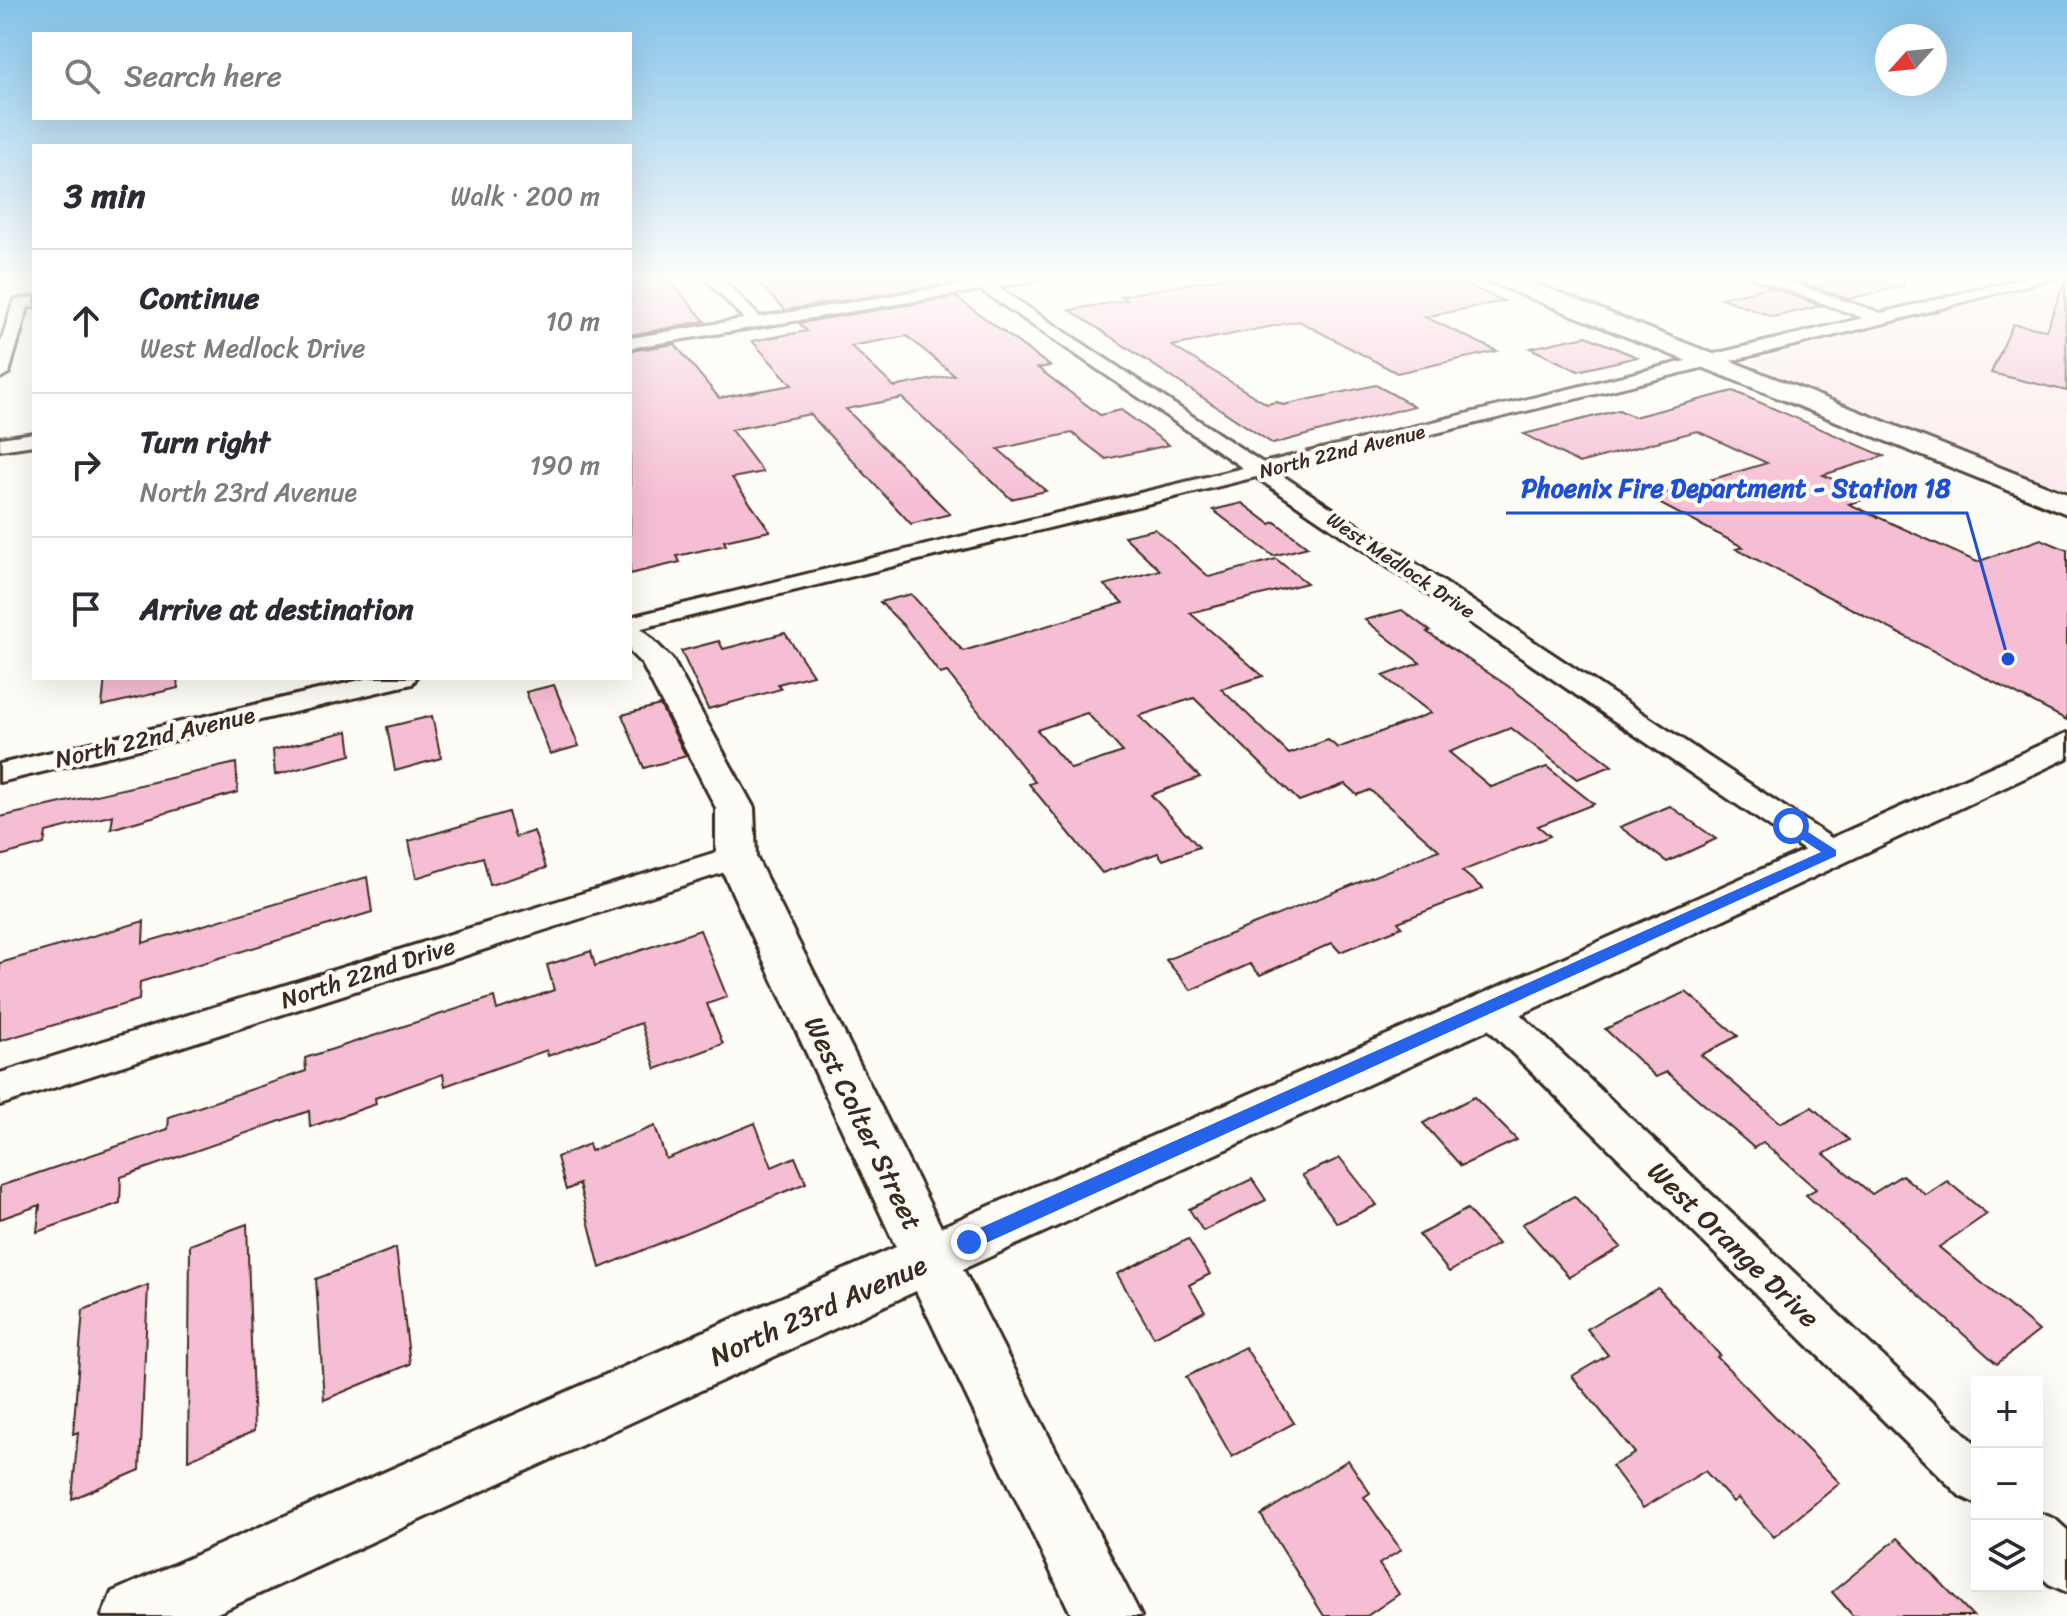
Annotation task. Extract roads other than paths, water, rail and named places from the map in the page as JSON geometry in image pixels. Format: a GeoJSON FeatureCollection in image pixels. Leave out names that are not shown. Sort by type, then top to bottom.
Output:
{"type":"FeatureCollection","features":[{"type":"Feature","properties":{"kind":"main road"},"geometry":{"type":"LineString","coordinates":[[1683,351],[2067,505]]}},
{"type":"Feature","properties":{"kind":"street"},"geometry":{"type":"LineString","coordinates":[[0,373],[8,351]]}},
{"type":"Feature","properties":{"kind":"street","name":"West Medlock Drive"},"geometry":{"type":"LineString","coordinates":[[1081,351],[1831,853]]}},
{"type":"Feature","properties":{"kind":"street","name":"North 22nd Avenue"},"geometry":{"type":"LineString","coordinates":[[632,624],[1752,351]]}},
{"type":"Feature","properties":{"kind":"street"},"geometry":{"type":"LineString","coordinates":[[0,444],[32,439]]}},
{"type":"Feature","properties":{"kind":"street","name":"West Colter Street"},"geometry":{"type":"LineString","coordinates":[[632,637],[656,659],[735,808],[736,857],[930,1260],[1107,1616]]}},
{"type":"Feature","properties":{"kind":"street","name":"North 22nd Avenue"},"geometry":{"type":"LineString","coordinates":[[0,773],[395,680]]}},
{"type":"Feature","properties":{"kind":"street","name":"North 23rd Avenue"},"geometry":{"type":"LineString","coordinates":[[136,1616],[1491,1009],[2067,744]]}},
{"type":"Feature","properties":{"kind":"street","name":"North 22nd Drive"},"geometry":{"type":"LineString","coordinates":[[0,1089],[736,857]]}},
{"type":"Feature","properties":{"kind":"street","name":"West Orange Drive"},"geometry":{"type":"LineString","coordinates":[[1491,1009],[1971,1473]]}},
{"type":"Feature","properties":{"kind":"street"},"geometry":{"type":"LineString","coordinates":[[2043,1543],[2067,1566]]}},
{"type":"Feature","properties":{"kind":"place","name":"Phoenix Fire Department - Station 18"},"geometry":{"type":"Point","coordinates":[2008,659]}}]}
